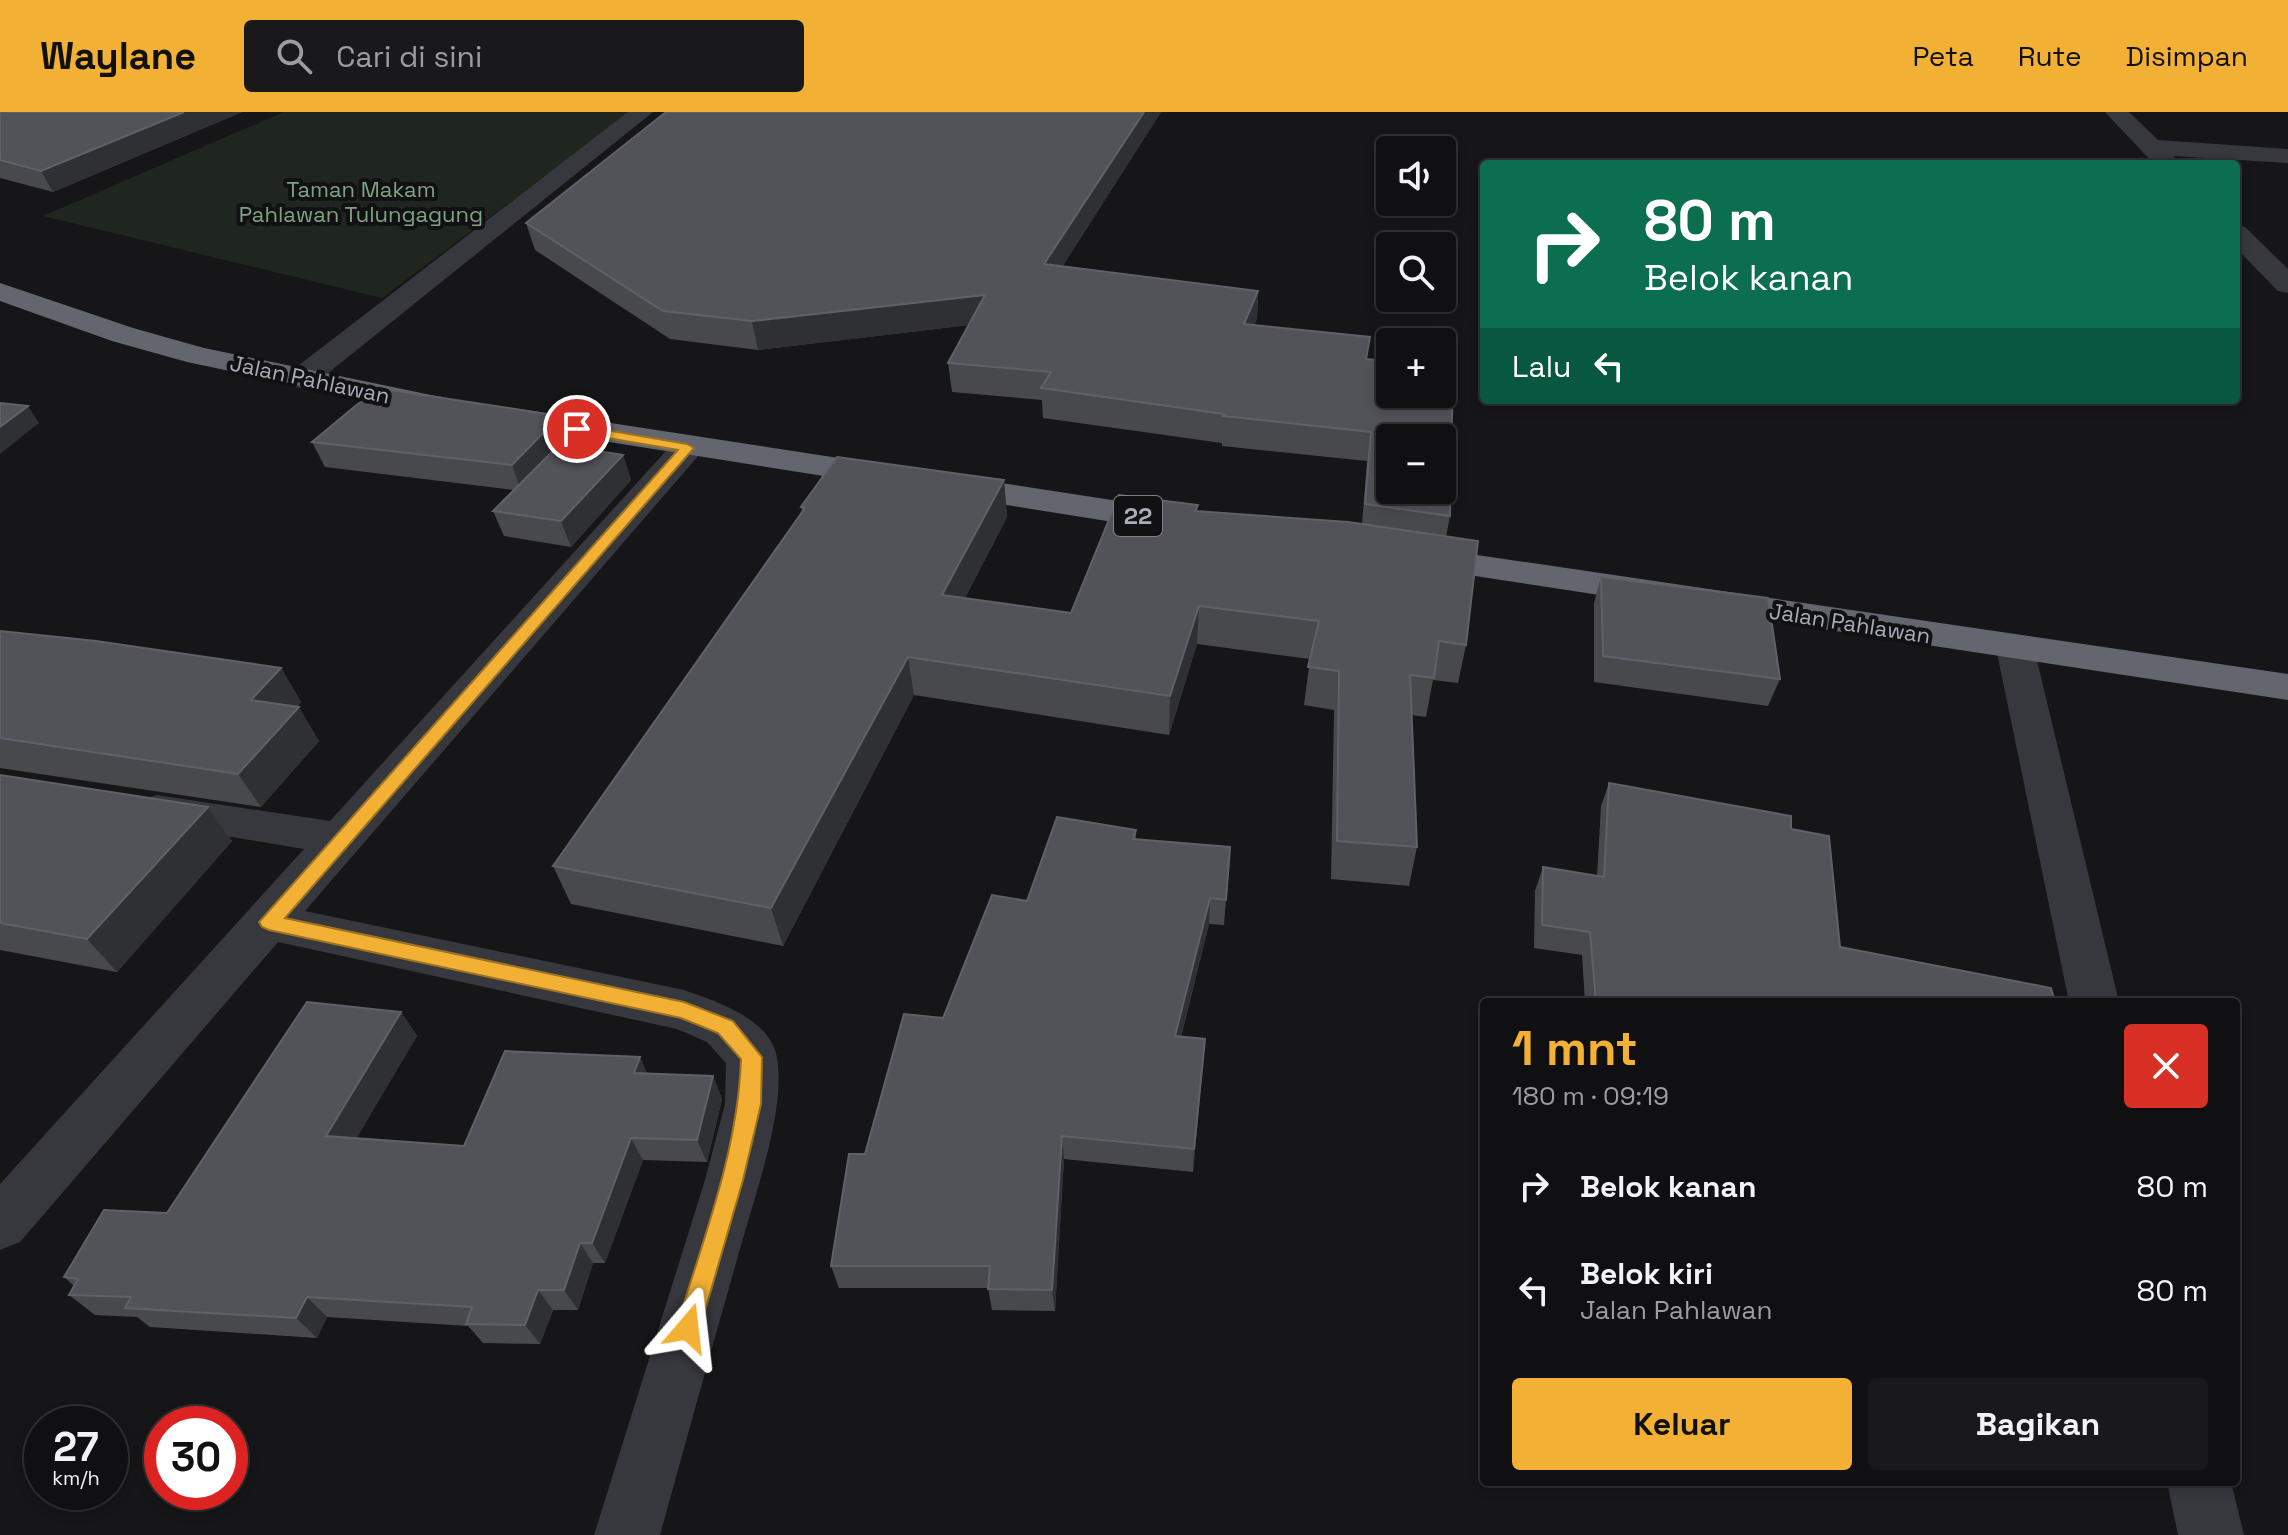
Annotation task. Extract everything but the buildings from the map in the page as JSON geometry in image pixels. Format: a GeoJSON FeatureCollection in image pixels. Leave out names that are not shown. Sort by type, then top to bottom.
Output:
{"type":"FeatureCollection","features":[{"type":"Feature","properties":{"kind":"highway","name":"Jalan Pahlawan"},"geometry":{"type":"LineString","coordinates":[[0,291],[98,327],[196,355],[301,379],[687,448],[1209,526]]}},
{"type":"Feature","properties":{"kind":"highway","name":"Jalan Pahlawan"},"geometry":{"type":"LineString","coordinates":[[1383,552],[2288,687]]}},
{"type":"Feature","properties":{"kind":"street"},"geometry":{"type":"LineString","coordinates":[[301,379],[642,112]]}},
{"type":"Feature","properties":{"kind":"street"},"geometry":{"type":"LineString","coordinates":[[2116,112],[2159,155],[2288,156]]}},
{"type":"Feature","properties":{"kind":"street"},"geometry":{"type":"LineString","coordinates":[[2240,237],[2288,285]]}},
{"type":"Feature","properties":{"kind":"street"},"geometry":{"type":"LineString","coordinates":[[0,1224],[687,448]]}},
{"type":"Feature","properties":{"kind":"street"},"geometry":{"type":"LineString","coordinates":[[2015,648],[2093,998]]}},
{"type":"Feature","properties":{"kind":"street"},"geometry":{"type":"LineString","coordinates":[[125,806],[343,839]]}},
{"type":"Feature","properties":{"kind":"street"},"geometry":{"type":"LineString","coordinates":[[269,922],[684,1010],[725,1027],[752,1057],[751,1104],[732,1180],[627,1535]]}},
{"type":"Feature","properties":{"kind":"street"},"geometry":{"type":"LineString","coordinates":[[2200,1486],[2211,1535]]}},
{"type":"Feature","properties":{"kind":"green space","name":"Taman Makam Pahlawan Tulungagung"},"geometry":{"type":"Polygon","coordinates":[[[284,112],[630,112],[382,298],[43,216],[284,112]]]}},
{"type":"Feature","properties":{"kind":"route"},"geometry":{"type":"LineString","coordinates":[[577,429],[687,448],[269,922],[684,1010],[725,1027],[752,1057],[751,1104],[688,1328]]}}]}
